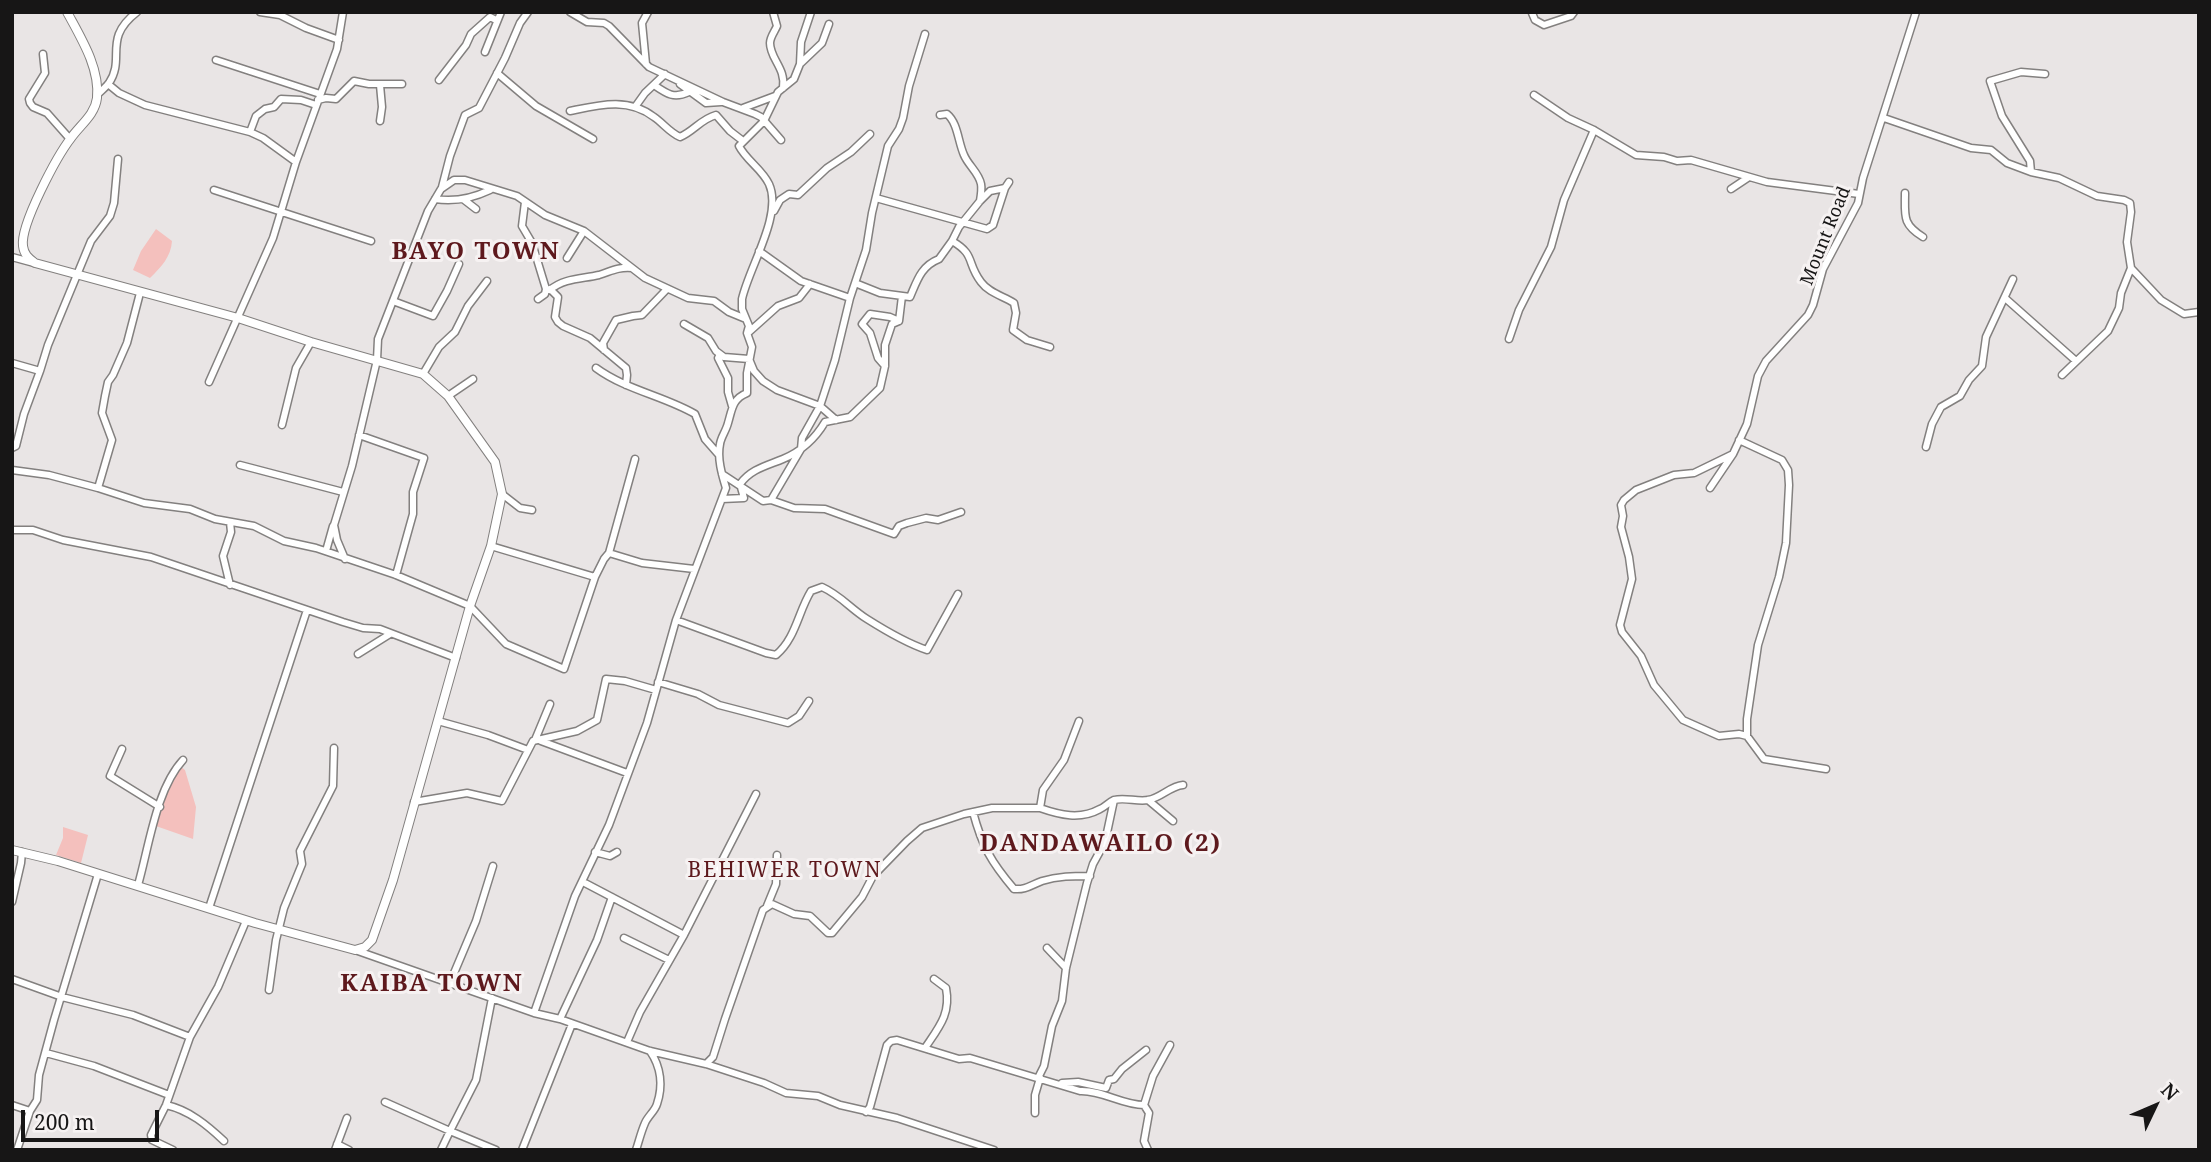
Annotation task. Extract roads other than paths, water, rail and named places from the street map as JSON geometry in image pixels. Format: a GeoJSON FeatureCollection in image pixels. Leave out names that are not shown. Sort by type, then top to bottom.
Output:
{"type":"FeatureCollection","features":[{"type":"Feature","properties":{"kind":"main road"},"geometry":{"type":"LineString","coordinates":[[12,850],[355,950],[365,947],[372,940],[393,880],[470,606],[491,546],[502,494],[495,462],[449,396],[423,374],[238,318],[35,263],[26,256],[23,234],[49,175],[70,139],[95,109],[97,95],[93,65],[67,12]]}},
{"type":"Feature","properties":{"kind":"street"},"geometry":{"type":"LineString","coordinates":[[97,95],[108,84],[114,66],[118,33],[137,12]]}},
{"type":"Feature","properties":{"kind":"street"},"geometry":{"type":"LineString","coordinates":[[260,12],[280,15],[339,40]]}},
{"type":"Feature","properties":{"kind":"street"},"geometry":{"type":"LineString","coordinates":[[209,382],[268,250],[339,40],[343,12]]}},
{"type":"Feature","properties":{"kind":"street"},"geometry":{"type":"LineString","coordinates":[[485,52],[501,12]]}},
{"type":"Feature","properties":{"kind":"street"},"geometry":{"type":"LineString","coordinates":[[326,551],[359,435],[377,360],[378,339],[428,211],[441,189],[465,115],[479,108],[520,23],[528,12]]}},
{"type":"Feature","properties":{"kind":"street"},"geometry":{"type":"LineString","coordinates":[[570,12],[587,22],[609,26],[646,64],[723,102],[743,108],[764,121],[781,139]]}},
{"type":"Feature","properties":{"kind":"street"},"geometry":{"type":"LineString","coordinates":[[646,64],[642,23],[648,12]]}},
{"type":"Feature","properties":{"kind":"street"},"geometry":{"type":"LineString","coordinates":[[773,12],[777,26],[770,46],[784,78],[783,88]]}},
{"type":"Feature","properties":{"kind":"street"},"geometry":{"type":"LineString","coordinates":[[534,1013],[575,896],[609,825],[647,723],[676,621],[726,488],[719,446],[732,406],[740,396],[747,393],[752,347],[742,299],[774,201],[764,175],[739,148],[764,121],[775,96],[794,79],[800,64],[802,43],[811,12]]}},
{"type":"Feature","properties":{"kind":"street"},"geometry":{"type":"LineString","coordinates":[[1532,13],[1535,20],[1544,25],[1571,16],[1574,12]]}},
{"type":"Feature","properties":{"kind":"street","name":"Mount Road"},"geometry":{"type":"LineString","coordinates":[[1710,488],[1733,454],[1747,424],[1758,376],[1766,361],[1808,315],[1823,269],[1858,203],[1916,12]]}},
{"type":"Feature","properties":{"kind":"street"},"geometry":{"type":"LineString","coordinates":[[439,80],[466,45],[471,34],[490,17],[496,20]]}},
{"type":"Feature","properties":{"kind":"street"},"geometry":{"type":"LineString","coordinates":[[800,64],[822,43],[829,24]]}},
{"type":"Feature","properties":{"kind":"street"},"geometry":{"type":"LineString","coordinates":[[771,500],[801,449],[802,438],[820,406],[866,250],[888,146],[903,118],[909,86],[925,34]]}},
{"type":"Feature","properties":{"kind":"street"},"geometry":{"type":"LineString","coordinates":[[43,54],[45,73],[29,99],[30,103],[47,113],[70,139]]}},
{"type":"Feature","properties":{"kind":"street"},"geometry":{"type":"LineString","coordinates":[[216,60],[318,100]]}},
{"type":"Feature","properties":{"kind":"street"},"geometry":{"type":"LineString","coordinates":[[2031,172],[2029,161],[2002,117],[1990,81],[2021,72],[2045,74]]}},
{"type":"Feature","properties":{"kind":"street"},"geometry":{"type":"LineString","coordinates":[[497,73],[537,106],[593,139]]}},
{"type":"Feature","properties":{"kind":"street"},"geometry":{"type":"LineString","coordinates":[[635,107],[665,74]]}},
{"type":"Feature","properties":{"kind":"street"},"geometry":{"type":"LineString","coordinates":[[673,78],[706,103],[723,102]]}},
{"type":"Feature","properties":{"kind":"street"},"geometry":{"type":"LineString","coordinates":[[250,132],[256,116],[265,109],[274,107],[281,99],[336,99],[354,81],[380,85],[402,84]]}},
{"type":"Feature","properties":{"kind":"street"},"geometry":{"type":"LineString","coordinates":[[108,84],[119,93],[145,105],[250,132],[296,162]]}},
{"type":"Feature","properties":{"kind":"street"},"geometry":{"type":"LineString","coordinates":[[380,85],[380,121]]}},
{"type":"Feature","properties":{"kind":"street"},"geometry":{"type":"LineString","coordinates":[[654,85],[671,96],[689,92]]}},
{"type":"Feature","properties":{"kind":"street"},"geometry":{"type":"LineString","coordinates":[[1534,95],[1568,118],[1636,155],[1677,161],[1691,160],[1792,187],[1859,194]]}},
{"type":"Feature","properties":{"kind":"street"},"geometry":{"type":"LineString","coordinates":[[743,108],[775,96]]}},
{"type":"Feature","properties":{"kind":"street"},"geometry":{"type":"LineString","coordinates":[[570,111],[601,104],[630,105],[656,118],[680,137],[693,131],[703,119],[716,115],[743,141]]}},
{"type":"Feature","properties":{"kind":"street"},"geometry":{"type":"LineString","coordinates":[[940,115],[947,114],[953,119],[962,152],[982,186],[980,201]]}},
{"type":"Feature","properties":{"kind":"street"},"geometry":{"type":"LineString","coordinates":[[1884,118],[1971,148],[1991,150],[2007,163],[2059,178],[2097,196],[2130,203],[2127,242],[2131,268],[2114,322],[2062,375]]}},
{"type":"Feature","properties":{"kind":"street"},"geometry":{"type":"LineString","coordinates":[[1509,339],[1551,247],[1564,200],[1594,130]]}},
{"type":"Feature","properties":{"kind":"street"},"geometry":{"type":"LineString","coordinates":[[770,219],[780,200],[789,194],[798,195],[870,134]]}},
{"type":"Feature","properties":{"kind":"street"},"geometry":{"type":"LineString","coordinates":[[12,448],[16,446],[48,345],[76,275],[91,241],[110,216],[114,203],[118,159]]}},
{"type":"Feature","properties":{"kind":"street"},"geometry":{"type":"LineString","coordinates":[[1731,188],[1749,177]]}},
{"type":"Feature","properties":{"kind":"street"},"geometry":{"type":"LineString","coordinates":[[441,189],[454,180],[465,180],[510,194],[584,231],[645,278],[688,298],[714,301],[729,312],[746,319]]}},
{"type":"Feature","properties":{"kind":"street"},"geometry":{"type":"LineString","coordinates":[[855,283],[870,290],[910,297],[923,270],[939,259],[962,222],[980,201],[990,191],[1007,185],[993,225],[988,229],[981,228],[962,222],[876,198]]}},
{"type":"Feature","properties":{"kind":"street"},"geometry":{"type":"LineString","coordinates":[[435,199],[449,201],[491,189]]}},
{"type":"Feature","properties":{"kind":"street"},"geometry":{"type":"LineString","coordinates":[[214,190],[371,241]]}},
{"type":"Feature","properties":{"kind":"street"},"geometry":{"type":"LineString","coordinates":[[1905,193],[1905,220],[1911,230],[1923,237]]}},
{"type":"Feature","properties":{"kind":"street"},"geometry":{"type":"LineString","coordinates":[[461,198],[476,209]]}},
{"type":"Feature","properties":{"kind":"street"},"geometry":{"type":"LineString","coordinates":[[525,202],[522,226],[532,243],[548,292],[558,297],[558,301]]}},
{"type":"Feature","properties":{"kind":"street"},"geometry":{"type":"LineString","coordinates":[[523,215],[538,210]]}},
{"type":"Feature","properties":{"kind":"street"},"geometry":{"type":"LineString","coordinates":[[567,258],[584,231]]}},
{"type":"Feature","properties":{"kind":"street"},"geometry":{"type":"LineString","coordinates":[[952,241],[966,249],[982,284],[993,293],[1014,303],[1016,313],[1013,330],[1027,340],[1050,347]]}},
{"type":"Feature","properties":{"kind":"street"},"geometry":{"type":"LineString","coordinates":[[759,251],[801,281],[850,298]]}},
{"type":"Feature","properties":{"kind":"street"},"geometry":{"type":"LineString","coordinates":[[12,257],[35,263]]}},
{"type":"Feature","properties":{"kind":"street"},"geometry":{"type":"LineString","coordinates":[[393,301],[432,316],[447,292],[459,264]]}},
{"type":"Feature","properties":{"kind":"street"},"geometry":{"type":"LineString","coordinates":[[538,299],[563,282],[601,274],[618,267],[634,268]]}},
{"type":"Feature","properties":{"kind":"street"},"geometry":{"type":"LineString","coordinates":[[2131,268],[2161,300],[2184,314],[2199,312]]}},
{"type":"Feature","properties":{"kind":"street"},"geometry":{"type":"LineString","coordinates":[[1926,447],[1932,424],[1941,407],[1960,396],[1969,380],[1982,366],[1986,337],[2013,279]]}},
{"type":"Feature","properties":{"kind":"street"},"geometry":{"type":"LineString","coordinates":[[423,374],[439,347],[454,332],[468,306],[487,281]]}},
{"type":"Feature","properties":{"kind":"street"},"geometry":{"type":"LineString","coordinates":[[563,282],[555,317],[558,322],[590,338],[626,368],[626,385]]}},
{"type":"Feature","properties":{"kind":"street"},"geometry":{"type":"LineString","coordinates":[[747,333],[778,306],[800,298],[810,284]]}},
{"type":"Feature","properties":{"kind":"street"},"geometry":{"type":"LineString","coordinates":[[605,352],[603,343],[616,320],[642,315],[667,289]]}},
{"type":"Feature","properties":{"kind":"street"},"geometry":{"type":"LineString","coordinates":[[98,488],[112,440],[102,413],[108,382],[127,343],[140,293]]}},
{"type":"Feature","properties":{"kind":"street"},"geometry":{"type":"LineString","coordinates":[[899,321],[902,296]]}},
{"type":"Feature","properties":{"kind":"street"},"geometry":{"type":"LineString","coordinates":[[2006,298],[2076,361]]}},
{"type":"Feature","properties":{"kind":"street"},"geometry":{"type":"LineString","coordinates":[[885,366],[878,358],[870,333],[862,324],[870,314],[899,321]]}},
{"type":"Feature","properties":{"kind":"street"},"geometry":{"type":"LineString","coordinates":[[740,484],[750,472],[784,459],[815,439],[825,422],[850,417],[880,388],[885,366],[884,345],[891,324],[899,321]]}},
{"type":"Feature","properties":{"kind":"street"},"geometry":{"type":"LineString","coordinates":[[684,324],[708,338],[720,354],[732,359],[749,359]]}},
{"type":"Feature","properties":{"kind":"street"},"geometry":{"type":"LineString","coordinates":[[282,425],[296,368],[311,342]]}},
{"type":"Feature","properties":{"kind":"street"},"geometry":{"type":"LineString","coordinates":[[720,354],[718,358],[728,378],[727,389],[732,406]]}},
{"type":"Feature","properties":{"kind":"street"},"geometry":{"type":"LineString","coordinates":[[749,359],[757,375],[770,386],[820,406],[836,420]]}},
{"type":"Feature","properties":{"kind":"street"},"geometry":{"type":"LineString","coordinates":[[12,363],[40,371]]}},
{"type":"Feature","properties":{"kind":"street"},"geometry":{"type":"LineString","coordinates":[[596,368],[626,385],[695,414],[705,439],[719,456]]}},
{"type":"Feature","properties":{"kind":"street"},"geometry":{"type":"LineString","coordinates":[[449,396],[473,379]]}},
{"type":"Feature","properties":{"kind":"street"},"geometry":{"type":"LineString","coordinates":[[359,435],[424,458],[413,492],[413,514],[396,575]]}},
{"type":"Feature","properties":{"kind":"street"},"geometry":{"type":"LineString","coordinates":[[1739,440],[1782,460],[1787,470],[1789,485],[1786,543],[1759,645],[1747,719],[1747,736],[1764,759],[1826,769]]}},
{"type":"Feature","properties":{"kind":"street"},"geometry":{"type":"LineString","coordinates":[[1733,454],[1694,473],[1674,475],[1636,490],[1624,500],[1621,505],[1621,527],[1632,579],[1620,625],[1622,632],[1641,656],[1654,685],[1683,720],[1719,736],[1747,736]]}},
{"type":"Feature","properties":{"kind":"street"},"geometry":{"type":"LineString","coordinates":[[12,470],[49,475],[144,503],[190,509],[198,514],[254,526],[284,541],[326,551],[396,575],[470,606],[506,644],[564,669],[595,577],[609,553],[635,459]]}},
{"type":"Feature","properties":{"kind":"street"},"geometry":{"type":"LineString","coordinates":[[240,465],[343,492]]}},
{"type":"Feature","properties":{"kind":"street"},"geometry":{"type":"LineString","coordinates":[[722,474],[763,501],[771,500],[794,508],[825,509],[894,534],[899,526],[907,523],[926,518],[938,520],[961,512]]}},
{"type":"Feature","properties":{"kind":"street"},"geometry":{"type":"LineString","coordinates":[[722,499],[744,498],[740,484]]}},
{"type":"Feature","properties":{"kind":"street"},"geometry":{"type":"LineString","coordinates":[[502,494],[514,506],[531,510]]}},
{"type":"Feature","properties":{"kind":"street"},"geometry":{"type":"LineString","coordinates":[[230,522],[231,532],[223,556],[230,585]]}},
{"type":"Feature","properties":{"kind":"street"},"geometry":{"type":"LineString","coordinates":[[334,525],[345,559]]}},
{"type":"Feature","properties":{"kind":"street"},"geometry":{"type":"LineString","coordinates":[[12,530],[33,530],[63,540],[150,557],[363,628],[373,627],[456,658]]}},
{"type":"Feature","properties":{"kind":"street"},"geometry":{"type":"LineString","coordinates":[[491,546],[595,577]]}},
{"type":"Feature","properties":{"kind":"street"},"geometry":{"type":"LineString","coordinates":[[609,553],[642,563],[694,569]]}},
{"type":"Feature","properties":{"kind":"street"},"geometry":{"type":"LineString","coordinates":[[676,621],[766,653],[776,654],[795,630],[804,602],[811,591],[821,587],[836,593],[865,618],[910,644],[927,650],[958,594]]}},
{"type":"Feature","properties":{"kind":"street"},"geometry":{"type":"LineString","coordinates":[[209,908],[307,610]]}},
{"type":"Feature","properties":{"kind":"street"},"geometry":{"type":"LineString","coordinates":[[358,654],[390,634]]}},
{"type":"Feature","properties":{"kind":"street"},"geometry":{"type":"LineString","coordinates":[[537,740],[577,731],[597,720],[608,678],[656,690]]}},
{"type":"Feature","properties":{"kind":"street"},"geometry":{"type":"LineString","coordinates":[[658,681],[698,694],[719,705],[788,723],[794,720],[809,701]]}},
{"type":"Feature","properties":{"kind":"street"},"geometry":{"type":"LineString","coordinates":[[414,802],[467,793],[502,801],[528,750],[537,740],[550,704]]}},
{"type":"Feature","properties":{"kind":"street"},"geometry":{"type":"LineString","coordinates":[[1040,808],[1043,790],[1064,760],[1079,721]]}},
{"type":"Feature","properties":{"kind":"street"},"geometry":{"type":"LineString","coordinates":[[438,722],[488,735],[528,750]]}},
{"type":"Feature","properties":{"kind":"street"},"geometry":{"type":"LineString","coordinates":[[537,740],[627,773]]}},
{"type":"Feature","properties":{"kind":"street"},"geometry":{"type":"LineString","coordinates":[[270,990],[272,960],[284,908],[302,864],[300,851],[333,786],[334,748]]}},
{"type":"Feature","properties":{"kind":"street"},"geometry":{"type":"LineString","coordinates":[[122,749],[110,776],[160,807]]}},
{"type":"Feature","properties":{"kind":"street"},"geometry":{"type":"LineString","coordinates":[[138,885],[170,778],[183,760]]}},
{"type":"Feature","properties":{"kind":"street"},"geometry":{"type":"LineString","coordinates":[[706,1064],[713,1057],[763,910],[772,904],[794,914],[810,916],[828,933],[832,933],[862,897],[873,876],[922,828],[992,808],[1040,808],[1063,816],[1079,815],[1098,811],[1114,800],[1149,800],[1165,794],[1175,786],[1183,785]]}},
{"type":"Feature","properties":{"kind":"street"},"geometry":{"type":"LineString","coordinates":[[627,1042],[640,1012],[684,935],[756,794]]}},
{"type":"Feature","properties":{"kind":"street"},"geometry":{"type":"LineString","coordinates":[[1035,1113],[1035,1095],[1045,1066],[1052,1026],[1062,1002],[1066,968],[1090,876],[1105,842],[1114,800]]}},
{"type":"Feature","properties":{"kind":"street"},"geometry":{"type":"LineString","coordinates":[[1149,800],[1173,821]]}},
{"type":"Feature","properties":{"kind":"street"},"geometry":{"type":"LineString","coordinates":[[972,812],[981,842],[997,870],[1014,889],[1024,890],[1040,881],[1063,876],[1090,876]]}},
{"type":"Feature","properties":{"kind":"street"},"geometry":{"type":"LineString","coordinates":[[12,902],[22,863],[22,852]]}},
{"type":"Feature","properties":{"kind":"street"},"geometry":{"type":"LineString","coordinates":[[595,852],[610,856],[617,852]]}},
{"type":"Feature","properties":{"kind":"street"},"geometry":{"type":"LineString","coordinates":[[767,907],[776,884],[777,855]]}},
{"type":"Feature","properties":{"kind":"street"},"geometry":{"type":"LineString","coordinates":[[449,985],[476,921],[493,866]]}},
{"type":"Feature","properties":{"kind":"street"},"geometry":{"type":"LineString","coordinates":[[18,1150],[30,1111],[37,1100],[39,1075],[98,874]]}},
{"type":"Feature","properties":{"kind":"street"},"geometry":{"type":"LineString","coordinates":[[583,882],[684,935]]}},
{"type":"Feature","properties":{"kind":"street"},"geometry":{"type":"LineString","coordinates":[[560,1019],[597,940],[612,897]]}},
{"type":"Feature","properties":{"kind":"street"},"geometry":{"type":"LineString","coordinates":[[173,1150],[152,1140],[151,1135],[166,1105],[190,1037],[218,987],[246,920]]}},
{"type":"Feature","properties":{"kind":"street"},"geometry":{"type":"LineString","coordinates":[[624,938],[670,960]]}},
{"type":"Feature","properties":{"kind":"street"},"geometry":{"type":"LineString","coordinates":[[1047,948],[1066,968]]}},
{"type":"Feature","properties":{"kind":"street"},"geometry":{"type":"LineString","coordinates":[[355,950],[449,985],[560,1019],[650,1051],[706,1064],[786,1093],[818,1096],[840,1105],[897,1118],[994,1150]]}},
{"type":"Feature","properties":{"kind":"street"},"geometry":{"type":"LineString","coordinates":[[12,979],[62,997],[133,1015],[190,1037]]}},
{"type":"Feature","properties":{"kind":"street"},"geometry":{"type":"LineString","coordinates":[[925,1048],[942,1023],[949,1004],[946,988],[934,979]]}},
{"type":"Feature","properties":{"kind":"street"},"geometry":{"type":"LineString","coordinates":[[441,1150],[476,1080],[492,998]]}},
{"type":"Feature","properties":{"kind":"street"},"geometry":{"type":"LineString","coordinates":[[522,1150],[572,1024]]}},
{"type":"Feature","properties":{"kind":"street"},"geometry":{"type":"LineString","coordinates":[[866,1112],[870,1107],[887,1045],[897,1040],[959,1059],[970,1058],[1080,1091],[1088,1090],[1134,1105],[1144,1105]]}},
{"type":"Feature","properties":{"kind":"street"},"geometry":{"type":"LineString","coordinates":[[1148,1150],[1144,1141],[1149,1113],[1144,1105],[1153,1076],[1170,1045]]}},
{"type":"Feature","properties":{"kind":"street"},"geometry":{"type":"LineString","coordinates":[[1057,1084],[1078,1082],[1106,1088],[1110,1080],[1146,1050]]}},
{"type":"Feature","properties":{"kind":"street"},"geometry":{"type":"LineString","coordinates":[[636,1150],[646,1121],[657,1107],[660,1087],[660,1072],[650,1051]]}},
{"type":"Feature","properties":{"kind":"street"},"geometry":{"type":"LineString","coordinates":[[46,1053],[94,1066],[169,1096]]}},
{"type":"Feature","properties":{"kind":"street"},"geometry":{"type":"LineString","coordinates":[[385,1102],[496,1150]]}},
{"type":"Feature","properties":{"kind":"street"},"geometry":{"type":"LineString","coordinates":[[12,1105],[30,1111]]}},
{"type":"Feature","properties":{"kind":"street"},"geometry":{"type":"LineString","coordinates":[[166,1105],[186,1111],[224,1141]]}},
{"type":"Feature","properties":{"kind":"street"},"geometry":{"type":"LineString","coordinates":[[347,1118],[336,1147],[349,1150]]}},
{"type":"Feature","properties":{"kind":"district","name":"BAYO TOWN"},"geometry":{"type":"Point","coordinates":[476,252]}},
{"type":"Feature","properties":{"kind":"district","name":"DANDAWAILO (2)"},"geometry":{"type":"Point","coordinates":[1101,844]}},
{"type":"Feature","properties":{"kind":"district","name":"BEHIWER TOWN"},"geometry":{"type":"Point","coordinates":[785,871]}},
{"type":"Feature","properties":{"kind":"district","name":"KAIBA TOWN"},"geometry":{"type":"Point","coordinates":[432,984]}}]}
